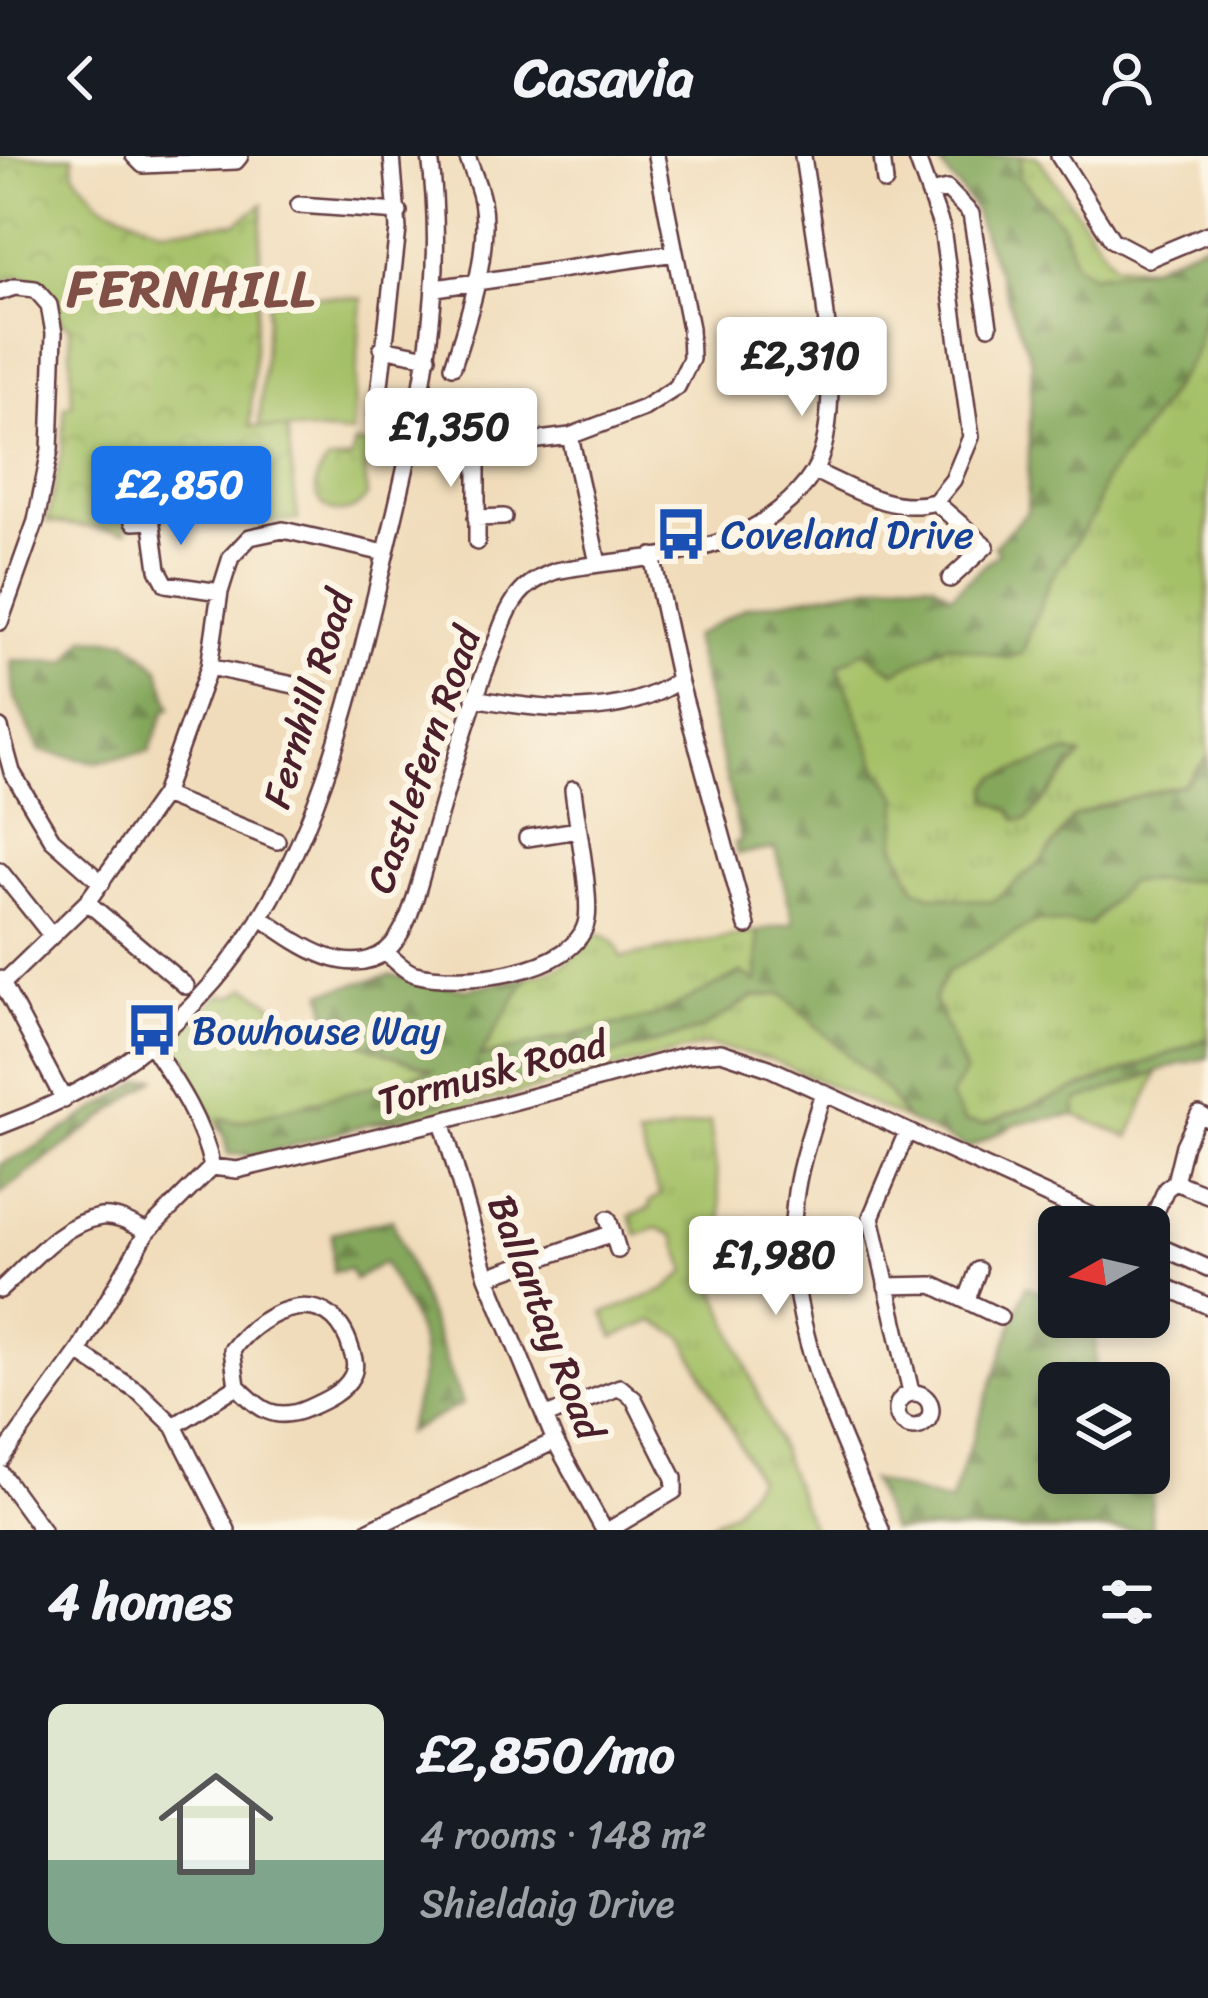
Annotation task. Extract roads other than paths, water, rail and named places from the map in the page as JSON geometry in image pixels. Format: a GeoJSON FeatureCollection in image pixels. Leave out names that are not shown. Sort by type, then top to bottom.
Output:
{"type":"FeatureCollection","features":[{"type":"Feature","properties":{"kind":"street"},"geometry":{"type":"LineString","coordinates":[[134,156],[143,165],[236,161],[240,156]]}},
{"type":"Feature","properties":{"kind":"street"},"geometry":{"type":"LineString","coordinates":[[376,420],[399,212],[392,156]]}},
{"type":"Feature","properties":{"kind":"street","name":"Fernhill Road"},"geometry":{"type":"LineString","coordinates":[[0,1126],[113,1074],[151,1045],[229,964],[296,849],[345,715],[416,424],[436,288],[437,209],[430,156]]}},
{"type":"Feature","properties":{"kind":"street"},"geometry":{"type":"LineString","coordinates":[[453,367],[476,283],[482,202],[467,156]]}},
{"type":"Feature","properties":{"kind":"street"},"geometry":{"type":"LineString","coordinates":[[416,424],[523,442],[570,436],[644,408],[677,388],[691,358],[690,328],[656,156]]}},
{"type":"Feature","properties":{"kind":"street","name":"Castlefern Road"},"geometry":{"type":"LineString","coordinates":[[260,917],[305,947],[338,960],[385,952],[398,936],[417,891],[474,698],[518,596],[537,578],[736,536],[772,515],[814,471],[830,416],[832,365],[802,156]]}},
{"type":"Feature","properties":{"kind":"street"},"geometry":{"type":"LineString","coordinates":[[882,156],[885,182]]}},
{"type":"Feature","properties":{"kind":"street"},"geometry":{"type":"LineString","coordinates":[[814,471],[890,505],[915,507],[935,502],[952,480],[971,437],[942,228],[916,156]]}},
{"type":"Feature","properties":{"kind":"street"},"geometry":{"type":"LineString","coordinates":[[1059,156],[1112,240],[1148,259],[1208,234]]}},
{"type":"Feature","properties":{"kind":"street"},"geometry":{"type":"LineString","coordinates":[[930,193],[947,189],[971,214],[989,326]]}},
{"type":"Feature","properties":{"kind":"street"},"geometry":{"type":"LineString","coordinates":[[299,205],[399,212]]}},
{"type":"Feature","properties":{"kind":"street"},"geometry":{"type":"LineString","coordinates":[[436,288],[675,253]]}},
{"type":"Feature","properties":{"kind":"street"},"geometry":{"type":"LineString","coordinates":[[0,292],[15,287],[35,289],[50,305],[54,333],[50,450],[36,521],[0,622]]}},
{"type":"Feature","properties":{"kind":"street"},"geometry":{"type":"LineString","coordinates":[[382,348],[428,356]]}},
{"type":"Feature","properties":{"kind":"street"},"geometry":{"type":"LineString","coordinates":[[477,436],[477,542]]}},
{"type":"Feature","properties":{"kind":"street"},"geometry":{"type":"LineString","coordinates":[[570,436],[598,562]]}},
{"type":"Feature","properties":{"kind":"street"},"geometry":{"type":"LineString","coordinates":[[148,496],[158,569],[166,584],[220,592]]}},
{"type":"Feature","properties":{"kind":"street"},"geometry":{"type":"LineString","coordinates":[[935,502],[986,546],[950,580]]}},
{"type":"Feature","properties":{"kind":"street"},"geometry":{"type":"LineString","coordinates":[[476,518],[504,517]]}},
{"type":"Feature","properties":{"kind":"street"},"geometry":{"type":"LineString","coordinates":[[133,522],[152,521]]}},
{"type":"Feature","properties":{"kind":"street"},"geometry":{"type":"LineString","coordinates":[[64,1100],[2,981],[87,902],[163,795],[209,667],[220,592],[231,557],[250,537],[283,530],[385,553]]}},
{"type":"Feature","properties":{"kind":"street"},"geometry":{"type":"LineString","coordinates":[[652,556],[679,680],[747,926]]}},
{"type":"Feature","properties":{"kind":"street"},"geometry":{"type":"LineString","coordinates":[[209,667],[322,691]]}},
{"type":"Feature","properties":{"kind":"street"},"geometry":{"type":"LineString","coordinates":[[474,698],[539,710],[583,710],[668,688],[679,680]]}},
{"type":"Feature","properties":{"kind":"street"},"geometry":{"type":"LineString","coordinates":[[0,728],[12,772],[52,839],[102,884]]}},
{"type":"Feature","properties":{"kind":"street"},"geometry":{"type":"LineString","coordinates":[[385,952],[410,973],[464,980],[548,963],[578,943],[587,918],[573,789]]}},
{"type":"Feature","properties":{"kind":"street"},"geometry":{"type":"LineString","coordinates":[[163,795],[277,841]]}},
{"type":"Feature","properties":{"kind":"street"},"geometry":{"type":"LineString","coordinates":[[527,838],[578,830]]}},
{"type":"Feature","properties":{"kind":"street"},"geometry":{"type":"LineString","coordinates":[[0,871],[51,934]]}},
{"type":"Feature","properties":{"kind":"street"},"geometry":{"type":"LineString","coordinates":[[87,902],[186,986]]}},
{"type":"Feature","properties":{"kind":"street"},"geometry":{"type":"LineString","coordinates":[[0,1460],[77,1352],[147,1232],[212,1167],[185,1096],[151,1045]]}},
{"type":"Feature","properties":{"kind":"street","name":"Tormusk Road"},"geometry":{"type":"LineString","coordinates":[[212,1167],[236,1170],[442,1121],[660,1061],[721,1052],[769,1067],[1070,1206]]}},
{"type":"Feature","properties":{"kind":"street"},"geometry":{"type":"LineString","coordinates":[[823,1092],[795,1199],[794,1274],[813,1366],[880,1530]]}},
{"type":"Feature","properties":{"kind":"street"},"geometry":{"type":"LineString","coordinates":[[1158,1206],[1166,1189],[1175,1183],[1184,1145],[1199,1114],[1208,1119]]}},
{"type":"Feature","properties":{"kind":"street","name":"Ballantay Road"},"geometry":{"type":"LineString","coordinates":[[442,1121],[487,1277],[555,1441],[607,1530]]}},
{"type":"Feature","properties":{"kind":"street"},"geometry":{"type":"LineString","coordinates":[[907,1132],[871,1217],[911,1393]]}},
{"type":"Feature","properties":{"kind":"street"},"geometry":{"type":"LineString","coordinates":[[1175,1183],[1208,1195]]}},
{"type":"Feature","properties":{"kind":"street"},"geometry":{"type":"LineString","coordinates":[[0,1290],[68,1229],[101,1217],[147,1232]]}},
{"type":"Feature","properties":{"kind":"street"},"geometry":{"type":"LineString","coordinates":[[487,1277],[613,1234]]}},
{"type":"Feature","properties":{"kind":"street"},"geometry":{"type":"LineString","coordinates":[[1170,1251],[1208,1268]]}},
{"type":"Feature","properties":{"kind":"street"},"geometry":{"type":"LineString","coordinates":[[967,1299],[978,1270]]}},
{"type":"Feature","properties":{"kind":"street"},"geometry":{"type":"LineString","coordinates":[[886,1286],[933,1285],[1000,1317]]}},
{"type":"Feature","properties":{"kind":"street"},"geometry":{"type":"LineString","coordinates":[[1170,1289],[1208,1306]]}},
{"type":"Feature","properties":{"kind":"street"},"geometry":{"type":"LineString","coordinates":[[315,1306],[329,1312],[346,1330],[356,1364],[352,1378],[332,1397],[300,1412],[274,1415],[261,1412],[237,1386],[232,1351],[244,1333],[279,1312],[315,1306]]}},
{"type":"Feature","properties":{"kind":"street"},"geometry":{"type":"LineString","coordinates":[[77,1352],[140,1393],[175,1426],[227,1530]]}},
{"type":"Feature","properties":{"kind":"street"},"geometry":{"type":"LineString","coordinates":[[175,1426],[237,1386]]}},
{"type":"Feature","properties":{"kind":"street"},"geometry":{"type":"LineString","coordinates":[[546,1416],[620,1387],[634,1400],[674,1478],[674,1491],[607,1530]]}},
{"type":"Feature","properties":{"kind":"street"},"geometry":{"type":"LineString","coordinates":[[369,1530],[396,1524],[555,1441]]}},
{"type":"Feature","properties":{"kind":"street"},"geometry":{"type":"LineString","coordinates":[[0,1472],[42,1530]]}},
{"type":"Feature","properties":{"kind":"place","name":"Coveland Drive"},"geometry":{"type":"Point","coordinates":[681,534]}},
{"type":"Feature","properties":{"kind":"place","name":"Bowhouse Way"},"geometry":{"type":"Point","coordinates":[152,1030]}},
{"type":"Feature","properties":{"kind":"district","name":"FERNHILL"},"geometry":{"type":"Point","coordinates":[192,289]}}]}
